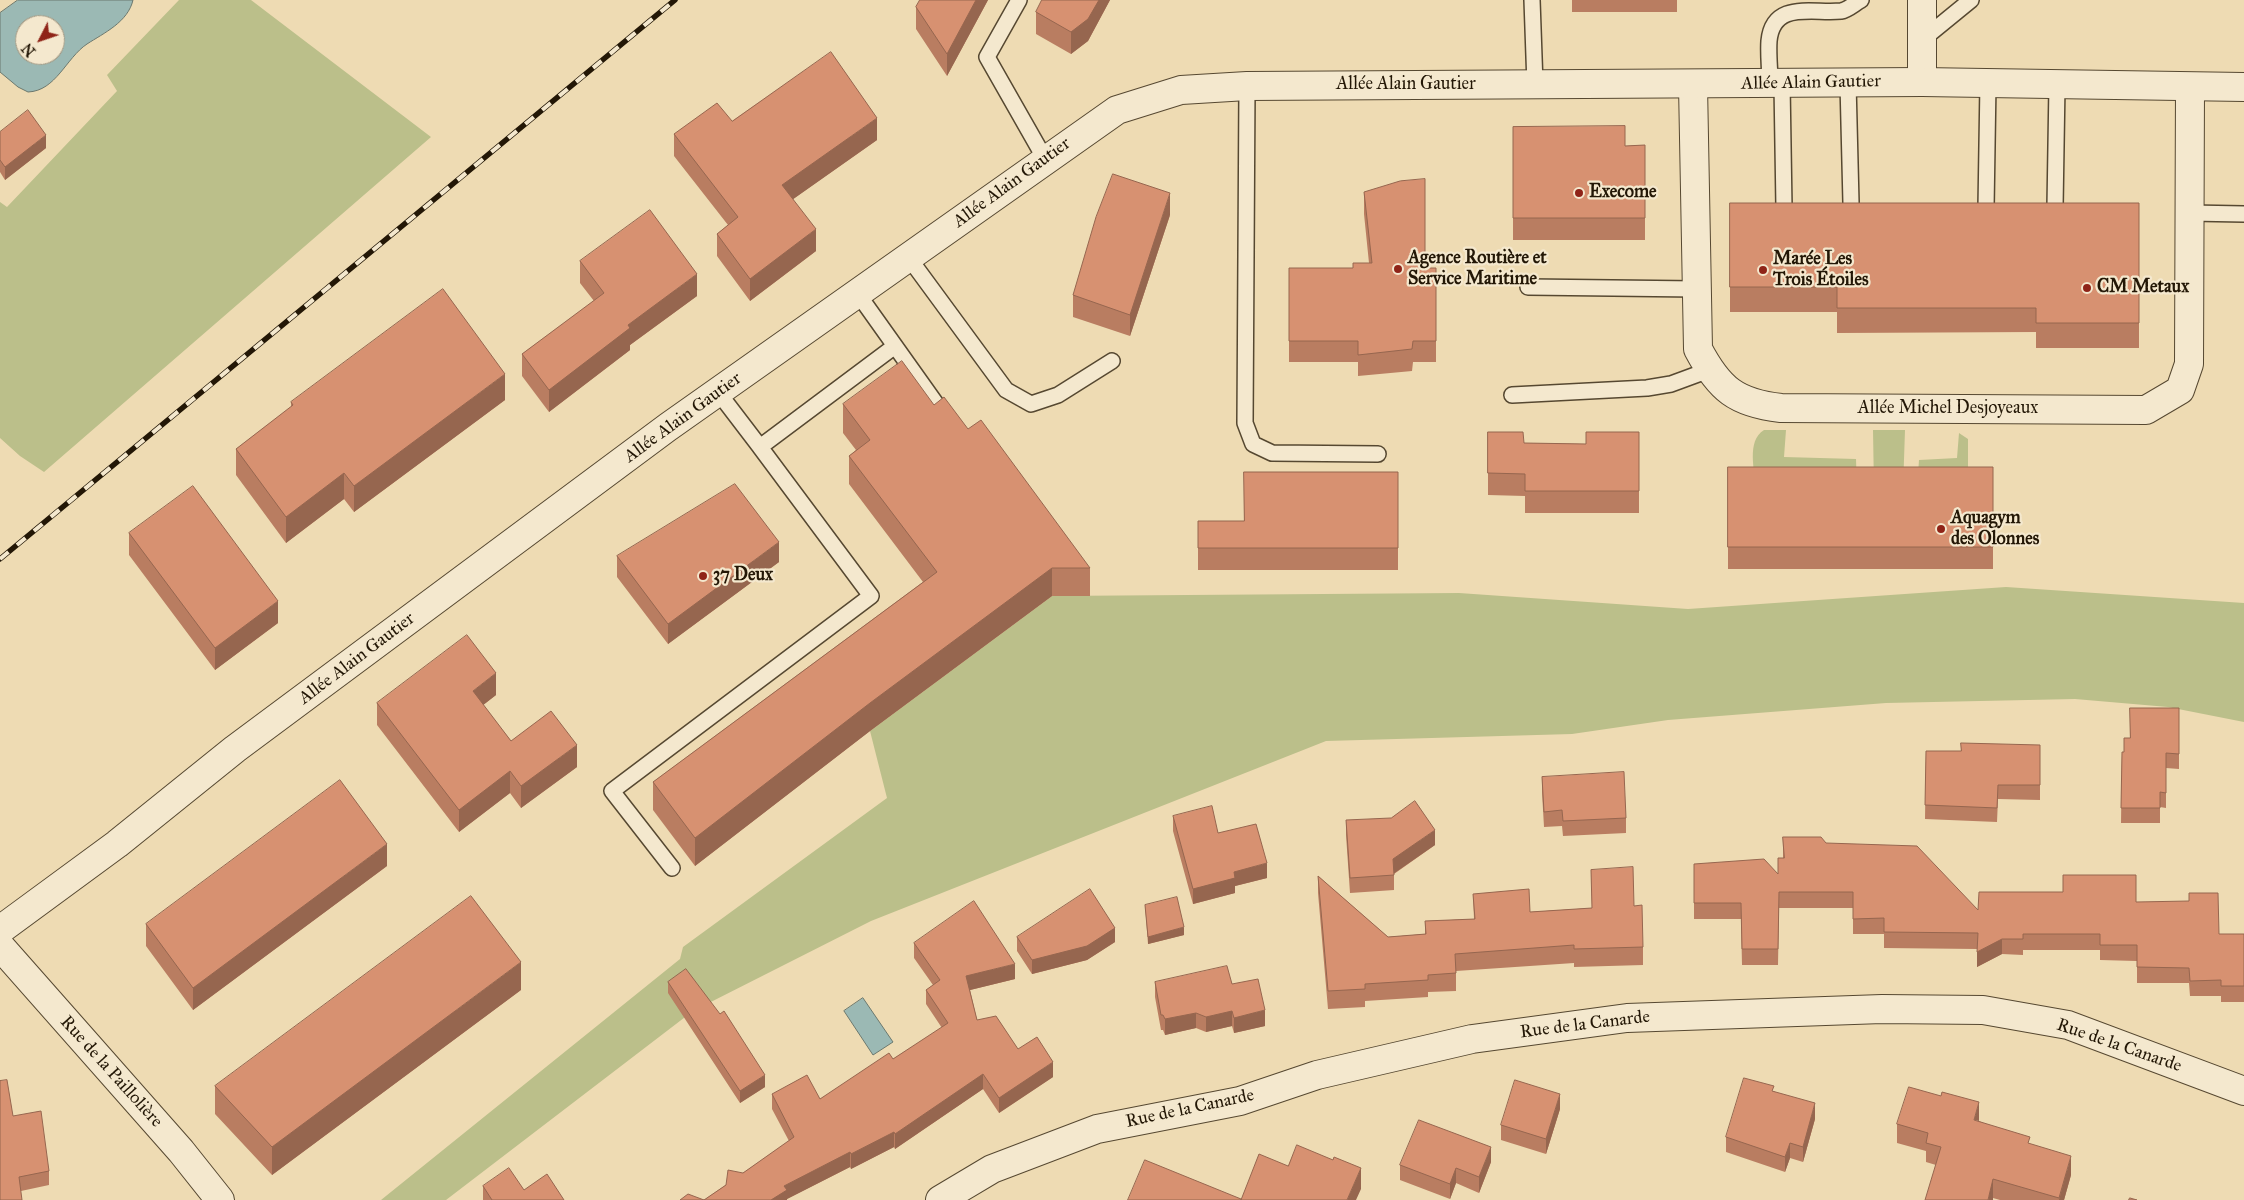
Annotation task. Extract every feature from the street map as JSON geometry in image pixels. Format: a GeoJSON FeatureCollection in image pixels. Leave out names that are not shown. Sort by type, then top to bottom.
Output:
{"type":"FeatureCollection","features":[{"type":"Feature","properties":{"kind":"street"},"geometry":{"type":"LineString","coordinates":[[1922,0],[1922,82]]}},
{"type":"Feature","properties":{"kind":"street","name":"Allée Alain Gautier"},"geometry":{"type":"LineString","coordinates":[[0,930],[117,844],[251,737],[718,392],[909,258],[1045,159],[1117,110],[1180,90],[1247,86],[1693,85],[1922,82],[2244,88]]}},
{"type":"Feature","properties":{"kind":"street","name":"Allée Michel Desjoyeaux"},"geometry":{"type":"LineString","coordinates":[[1693,85],[1698,349],[1709,370],[1735,397],[1758,406],[1782,408],[2146,410],[2180,390],[2189,364],[2190,88]]}},
{"type":"Feature","properties":{"kind":"street","name":"Rue de la Paillolière"},"geometry":{"type":"LineString","coordinates":[[0,946],[181,1151],[220,1200]]}},
{"type":"Feature","properties":{"kind":"street","name":"Rue de la Canarde"},"geometry":{"type":"LineString","coordinates":[[940,1200],[992,1169],[1097,1129],[1240,1101],[1317,1075],[1472,1039],[1627,1018],[1882,1009],[1983,1010],[2068,1025],[2244,1091]]}},
{"type":"Feature","properties":{"kind":"lane"},"geometry":{"type":"LineString","coordinates":[[1019,0],[987,57],[1045,159]]}},
{"type":"Feature","properties":{"kind":"lane"},"geometry":{"type":"LineString","coordinates":[[1532,0],[1535,85]]}},
{"type":"Feature","properties":{"kind":"lane"},"geometry":{"type":"LineString","coordinates":[[1784,208],[1776,84],[1769,40],[1775,23],[1787,13],[1813,10],[1843,11],[1861,0]]}},
{"type":"Feature","properties":{"kind":"lane"},"geometry":{"type":"LineString","coordinates":[[1922,40],[1971,0]]}},
{"type":"Feature","properties":{"kind":"lane"},"geometry":{"type":"LineString","coordinates":[[1848,83],[1851,203]]}},
{"type":"Feature","properties":{"kind":"lane"},"geometry":{"type":"LineString","coordinates":[[1986,208],[1988,83]]}},
{"type":"Feature","properties":{"kind":"lane"},"geometry":{"type":"LineString","coordinates":[[2055,207],[2057,85]]}},
{"type":"Feature","properties":{"kind":"lane"},"geometry":{"type":"LineString","coordinates":[[1247,86],[1245,423],[1253,444],[1272,453],[1378,454]]}},
{"type":"Feature","properties":{"kind":"lane"},"geometry":{"type":"LineString","coordinates":[[2190,213],[2244,214]]}},
{"type":"Feature","properties":{"kind":"lane"},"geometry":{"type":"LineString","coordinates":[[909,258],[1006,390],[1031,404],[1058,395],[1112,361]]}},
{"type":"Feature","properties":{"kind":"lane"},"geometry":{"type":"LineString","coordinates":[[1528,287],[1697,289]]}},
{"type":"Feature","properties":{"kind":"lane"},"geometry":{"type":"LineString","coordinates":[[858,294],[937,405]]}},
{"type":"Feature","properties":{"kind":"lane"},"geometry":{"type":"LineString","coordinates":[[760,447],[895,346]]}},
{"type":"Feature","properties":{"kind":"lane"},"geometry":{"type":"LineString","coordinates":[[1512,395],[1647,388],[1671,384],[1709,370]]}},
{"type":"Feature","properties":{"kind":"lane"},"geometry":{"type":"LineString","coordinates":[[672,868],[612,791],[870,596],[718,392]]}},
{"type":"Feature","properties":{"kind":"green space"},"geometry":{"type":"Polygon","coordinates":[[[179,0],[251,0],[431,137],[44,472],[20,456],[0,438],[0,202],[7,207],[117,91],[107,75],[179,0]]]}},
{"type":"Feature","properties":{"kind":"green space"},"geometry":{"type":"Polygon","coordinates":[[[1764,430],[1786,430],[1784,457],[1856,459],[1857,489],[1756,489],[1753,449],[1758,435],[1764,430]]]}},
{"type":"Feature","properties":{"kind":"green space"},"geometry":{"type":"Polygon","coordinates":[[[1873,430],[1905,430],[1903,489],[1874,489],[1873,430]]]}},
{"type":"Feature","properties":{"kind":"green space"},"geometry":{"type":"Polygon","coordinates":[[[1959,433],[1968,439],[1968,489],[1917,489],[1919,460],[1957,458],[1959,433]]]}},
{"type":"Feature","properties":{"kind":"green space"},"geometry":{"type":"Polygon","coordinates":[[[2006,587],[2244,603],[2244,722],[2168,707],[2075,699],[1886,703],[1668,720],[1572,734],[1326,741],[871,921],[693,1011],[446,1200],[381,1200],[680,959],[683,947],[887,798],[870,731],[1052,596],[1459,593],[1688,609],[2006,587]]]}},
{"type":"Feature","properties":{"kind":"water"},"geometry":{"type":"Polygon","coordinates":[[[18,0],[133,0],[121,21],[80,50],[46,86],[28,92],[18,87],[0,72],[0,13],[18,0]]]}},
{"type":"Feature","properties":{"kind":"water"},"geometry":{"type":"Polygon","coordinates":[[[863,998],[893,1042],[873,1055],[844,1011],[863,998]]]}},
{"type":"Feature","properties":{"kind":"building"},"geometry":{"type":"Polygon","coordinates":[[[920,0],[976,0],[947,54],[916,7],[920,0]]]}},
{"type":"Feature","properties":{"kind":"building"},"geometry":{"type":"Polygon","coordinates":[[[1042,0],[1099,0],[1088,19],[1071,32],[1036,12],[1042,0]]]}},
{"type":"Feature","properties":{"kind":"building"},"geometry":{"type":"Polygon","coordinates":[[[831,52],[877,118],[782,185],[816,229],[750,279],[717,234],[738,217],[674,134],[717,103],[732,121],[831,52]]]}},
{"type":"Feature","properties":{"kind":"building"},"geometry":{"type":"Polygon","coordinates":[[[28,110],[46,135],[5,167],[0,160],[0,132],[28,110]]]}},
{"type":"Feature","properties":{"kind":"building","name":"Execome"},"geometry":{"type":"Polygon","coordinates":[[[1625,126],[1625,146],[1645,145],[1645,218],[1513,218],[1513,127],[1625,126]]]}},
{"type":"Feature","properties":{"kind":"building"},"geometry":{"type":"Polygon","coordinates":[[[1113,174],[1170,193],[1130,315],[1073,295],[1096,217],[1113,174]]]}},
{"type":"Feature","properties":{"kind":"building","name":"Agence Routière et Service Maritime"},"geometry":{"type":"Polygon","coordinates":[[[1425,179],[1425,268],[1436,268],[1436,341],[1413,341],[1412,349],[1358,355],[1358,341],[1289,341],[1289,268],[1353,268],[1353,263],[1372,263],[1364,192],[1400,181],[1425,179]]]}},
{"type":"Feature","properties":{"kind":"building"},"geometry":{"type":"Polygon","coordinates":[[[1730,203],[2139,203],[2139,323],[2036,323],[2036,308],[1837,308],[1837,287],[1730,287],[1730,203]]]}},
{"type":"Feature","properties":{"kind":"building"},"geometry":{"type":"Polygon","coordinates":[[[650,210],[697,274],[628,325],[630,328],[549,390],[522,354],[604,293],[580,261],[650,210]]]}},
{"type":"Feature","properties":{"kind":"building"},"geometry":{"type":"Polygon","coordinates":[[[443,289],[505,374],[354,486],[344,473],[286,517],[236,449],[293,405],[291,402],[443,289]]]}},
{"type":"Feature","properties":{"kind":"building"},"geometry":{"type":"Polygon","coordinates":[[[902,361],[934,405],[944,397],[968,429],[981,420],[1090,568],[1052,568],[870,703],[695,838],[653,782],[937,572],[849,456],[870,440],[843,404],[902,361]]]}},
{"type":"Feature","properties":{"kind":"building"},"geometry":{"type":"Polygon","coordinates":[[[1488,432],[1523,432],[1524,443],[1586,444],[1586,432],[1639,432],[1639,491],[1525,491],[1525,474],[1488,473],[1488,432]]]}},
{"type":"Feature","properties":{"kind":"building"},"geometry":{"type":"Polygon","coordinates":[[[1728,467],[1993,467],[1993,547],[1728,547],[1728,467]]]}},
{"type":"Feature","properties":{"kind":"building"},"geometry":{"type":"Polygon","coordinates":[[[1244,472],[1398,472],[1398,548],[1198,548],[1198,521],[1244,521],[1244,472]]]}},
{"type":"Feature","properties":{"kind":"building","name":"37 Deux"},"geometry":{"type":"Polygon","coordinates":[[[735,484],[779,542],[668,624],[617,556],[735,484]]]}},
{"type":"Feature","properties":{"kind":"building"},"geometry":{"type":"Polygon","coordinates":[[[193,486],[278,601],[215,648],[129,533],[193,486]]]}},
{"type":"Feature","properties":{"kind":"building"},"geometry":{"type":"Polygon","coordinates":[[[467,635],[496,673],[473,691],[511,741],[551,711],[577,745],[521,786],[510,771],[459,810],[377,703],[467,635]]]}},
{"type":"Feature","properties":{"kind":"building"},"geometry":{"type":"Polygon","coordinates":[[[2130,708],[2179,708],[2179,754],[2166,753],[2166,793],[2160,792],[2160,808],[2121,808],[2122,752],[2124,752],[2124,738],[2130,738],[2130,708]]]}},
{"type":"Feature","properties":{"kind":"building"},"geometry":{"type":"Polygon","coordinates":[[[1961,743],[2040,745],[2040,785],[1998,785],[1997,808],[1925,805],[1926,751],[1961,751],[1961,743]]]}},
{"type":"Feature","properties":{"kind":"building"},"geometry":{"type":"Polygon","coordinates":[[[1624,772],[1626,818],[1563,821],[1562,810],[1544,812],[1542,777],[1624,772]]]}},
{"type":"Feature","properties":{"kind":"building"},"geometry":{"type":"Polygon","coordinates":[[[340,780],[387,844],[193,988],[146,924],[340,780]]]}},
{"type":"Feature","properties":{"kind":"building"},"geometry":{"type":"Polygon","coordinates":[[[1415,801],[1435,830],[1393,859],[1394,875],[1350,878],[1346,820],[1391,818],[1415,801]]]}},
{"type":"Feature","properties":{"kind":"building"},"geometry":{"type":"Polygon","coordinates":[[[1212,806],[1218,833],[1256,824],[1267,863],[1234,872],[1235,878],[1193,889],[1173,816],[1212,806]]]}},
{"type":"Feature","properties":{"kind":"building"},"geometry":{"type":"Polygon","coordinates":[[[1783,837],[1821,837],[1826,843],[1917,846],[1978,910],[1979,892],[2063,892],[2063,875],[2136,875],[2136,902],[2189,901],[2189,893],[2218,893],[2219,934],[2244,934],[2244,986],[2221,986],[2221,980],[2190,981],[2189,968],[2137,967],[2137,945],[2100,945],[2100,934],[2023,934],[2023,939],[2002,939],[1977,952],[1978,933],[1884,932],[1884,918],[1853,919],[1853,892],[1779,892],[1778,949],[1742,949],[1741,903],[1694,903],[1694,864],[1764,859],[1778,874],[1778,858],[1784,858],[1783,837]]]}},
{"type":"Feature","properties":{"kind":"building"},"geometry":{"type":"Polygon","coordinates":[[[1633,867],[1634,906],[1642,905],[1643,947],[1574,949],[1574,945],[1455,954],[1456,973],[1428,975],[1428,980],[1365,984],[1365,989],[1328,991],[1318,876],[1388,937],[1426,934],[1425,921],[1475,919],[1473,894],[1529,889],[1530,912],[1592,908],[1591,870],[1633,867]]]}},
{"type":"Feature","properties":{"kind":"building"},"geometry":{"type":"Polygon","coordinates":[[[1090,889],[1115,928],[1087,946],[1032,960],[1017,937],[1090,889]]]}},
{"type":"Feature","properties":{"kind":"building"},"geometry":{"type":"Polygon","coordinates":[[[471,896],[521,962],[272,1147],[215,1086],[471,896]]]}},
{"type":"Feature","properties":{"kind":"building"},"geometry":{"type":"Polygon","coordinates":[[[1177,897],[1184,927],[1148,937],[1145,905],[1177,897]]]}},
{"type":"Feature","properties":{"kind":"building"},"geometry":{"type":"Polygon","coordinates":[[[974,901],[1015,964],[966,976],[977,1020],[996,1016],[1018,1049],[1037,1037],[1053,1062],[999,1098],[983,1074],[895,1134],[894,1132],[851,1154],[850,1152],[784,1186],[787,1190],[771,1200],[704,1200],[726,1185],[728,1170],[743,1173],[794,1137],[772,1094],[807,1075],[820,1099],[889,1053],[893,1059],[948,1023],[926,990],[940,980],[914,943],[974,901]]]}},
{"type":"Feature","properties":{"kind":"building"},"geometry":{"type":"Polygon","coordinates":[[[1227,966],[1232,984],[1258,979],[1265,1010],[1234,1018],[1232,1011],[1206,1017],[1196,1013],[1165,1019],[1161,1015],[1155,982],[1227,966]]]}},
{"type":"Feature","properties":{"kind":"building"},"geometry":{"type":"Polygon","coordinates":[[[686,969],[720,1014],[724,1011],[765,1075],[740,1091],[668,982],[686,969]]]}},
{"type":"Feature","properties":{"kind":"building"},"geometry":{"type":"Polygon","coordinates":[[[1744,1078],[1774,1086],[1772,1091],[1815,1103],[1803,1147],[1790,1143],[1785,1157],[1726,1137],[1744,1078]]]}},
{"type":"Feature","properties":{"kind":"building"},"geometry":{"type":"Polygon","coordinates":[[[7,1080],[13,1116],[41,1111],[49,1171],[19,1177],[22,1200],[0,1200],[0,1081],[7,1080]]]}},
{"type":"Feature","properties":{"kind":"building"},"geometry":{"type":"Polygon","coordinates":[[[1515,1080],[1560,1094],[1546,1139],[1501,1125],[1515,1080]]]}},
{"type":"Feature","properties":{"kind":"building"},"geometry":{"type":"Polygon","coordinates":[[[1909,1087],[1941,1096],[1942,1092],[1979,1102],[1974,1120],[2030,1137],[2028,1143],[2071,1156],[2059,1198],[1993,1179],[1988,1200],[1925,1200],[1941,1147],[1926,1143],[1928,1133],[1897,1124],[1909,1087]]]}},
{"type":"Feature","properties":{"kind":"building"},"geometry":{"type":"Polygon","coordinates":[[[1419,1120],[1491,1147],[1479,1177],[1456,1168],[1450,1184],[1400,1165],[1419,1120]]]}},
{"type":"Feature","properties":{"kind":"building"},"geometry":{"type":"Polygon","coordinates":[[[1297,1145],[1333,1160],[1334,1157],[1361,1168],[1347,1200],[1241,1200],[1259,1154],[1288,1166],[1297,1145]]]}},
{"type":"Feature","properties":{"kind":"building"},"geometry":{"type":"Polygon","coordinates":[[[1145,1160],[1241,1199],[1241,1200],[1128,1200],[1145,1160]]]}},
{"type":"Feature","properties":{"kind":"building"},"geometry":{"type":"Polygon","coordinates":[[[509,1168],[524,1190],[547,1174],[564,1200],[492,1200],[483,1186],[509,1168]]]}},
{"type":"Feature","properties":{"kind":"building"},"geometry":{"type":"Polygon","coordinates":[[[688,1194],[704,1200],[680,1200],[688,1194]]]}},
{"type":"Feature","properties":{"kind":"railway"},"geometry":{"type":"LineString","coordinates":[[0,559],[675,0]]}},
{"type":"Feature","properties":{"kind":"place","name":"Execome"},"geometry":{"type":"Point","coordinates":[1579,193]}},
{"type":"Feature","properties":{"kind":"place","name":"Agence Routière et Service Maritime"},"geometry":{"type":"Point","coordinates":[1398,269]}},
{"type":"Feature","properties":{"kind":"place","name":"Marée Les Trois Étoiles"},"geometry":{"type":"Point","coordinates":[1763,270]}},
{"type":"Feature","properties":{"kind":"place","name":"CM Metaux"},"geometry":{"type":"Point","coordinates":[2087,288]}},
{"type":"Feature","properties":{"kind":"place","name":"Aquagym des Olonnes"},"geometry":{"type":"Point","coordinates":[1941,529]}},
{"type":"Feature","properties":{"kind":"place","name":"37 Deux"},"geometry":{"type":"Point","coordinates":[703,576]}}]}
